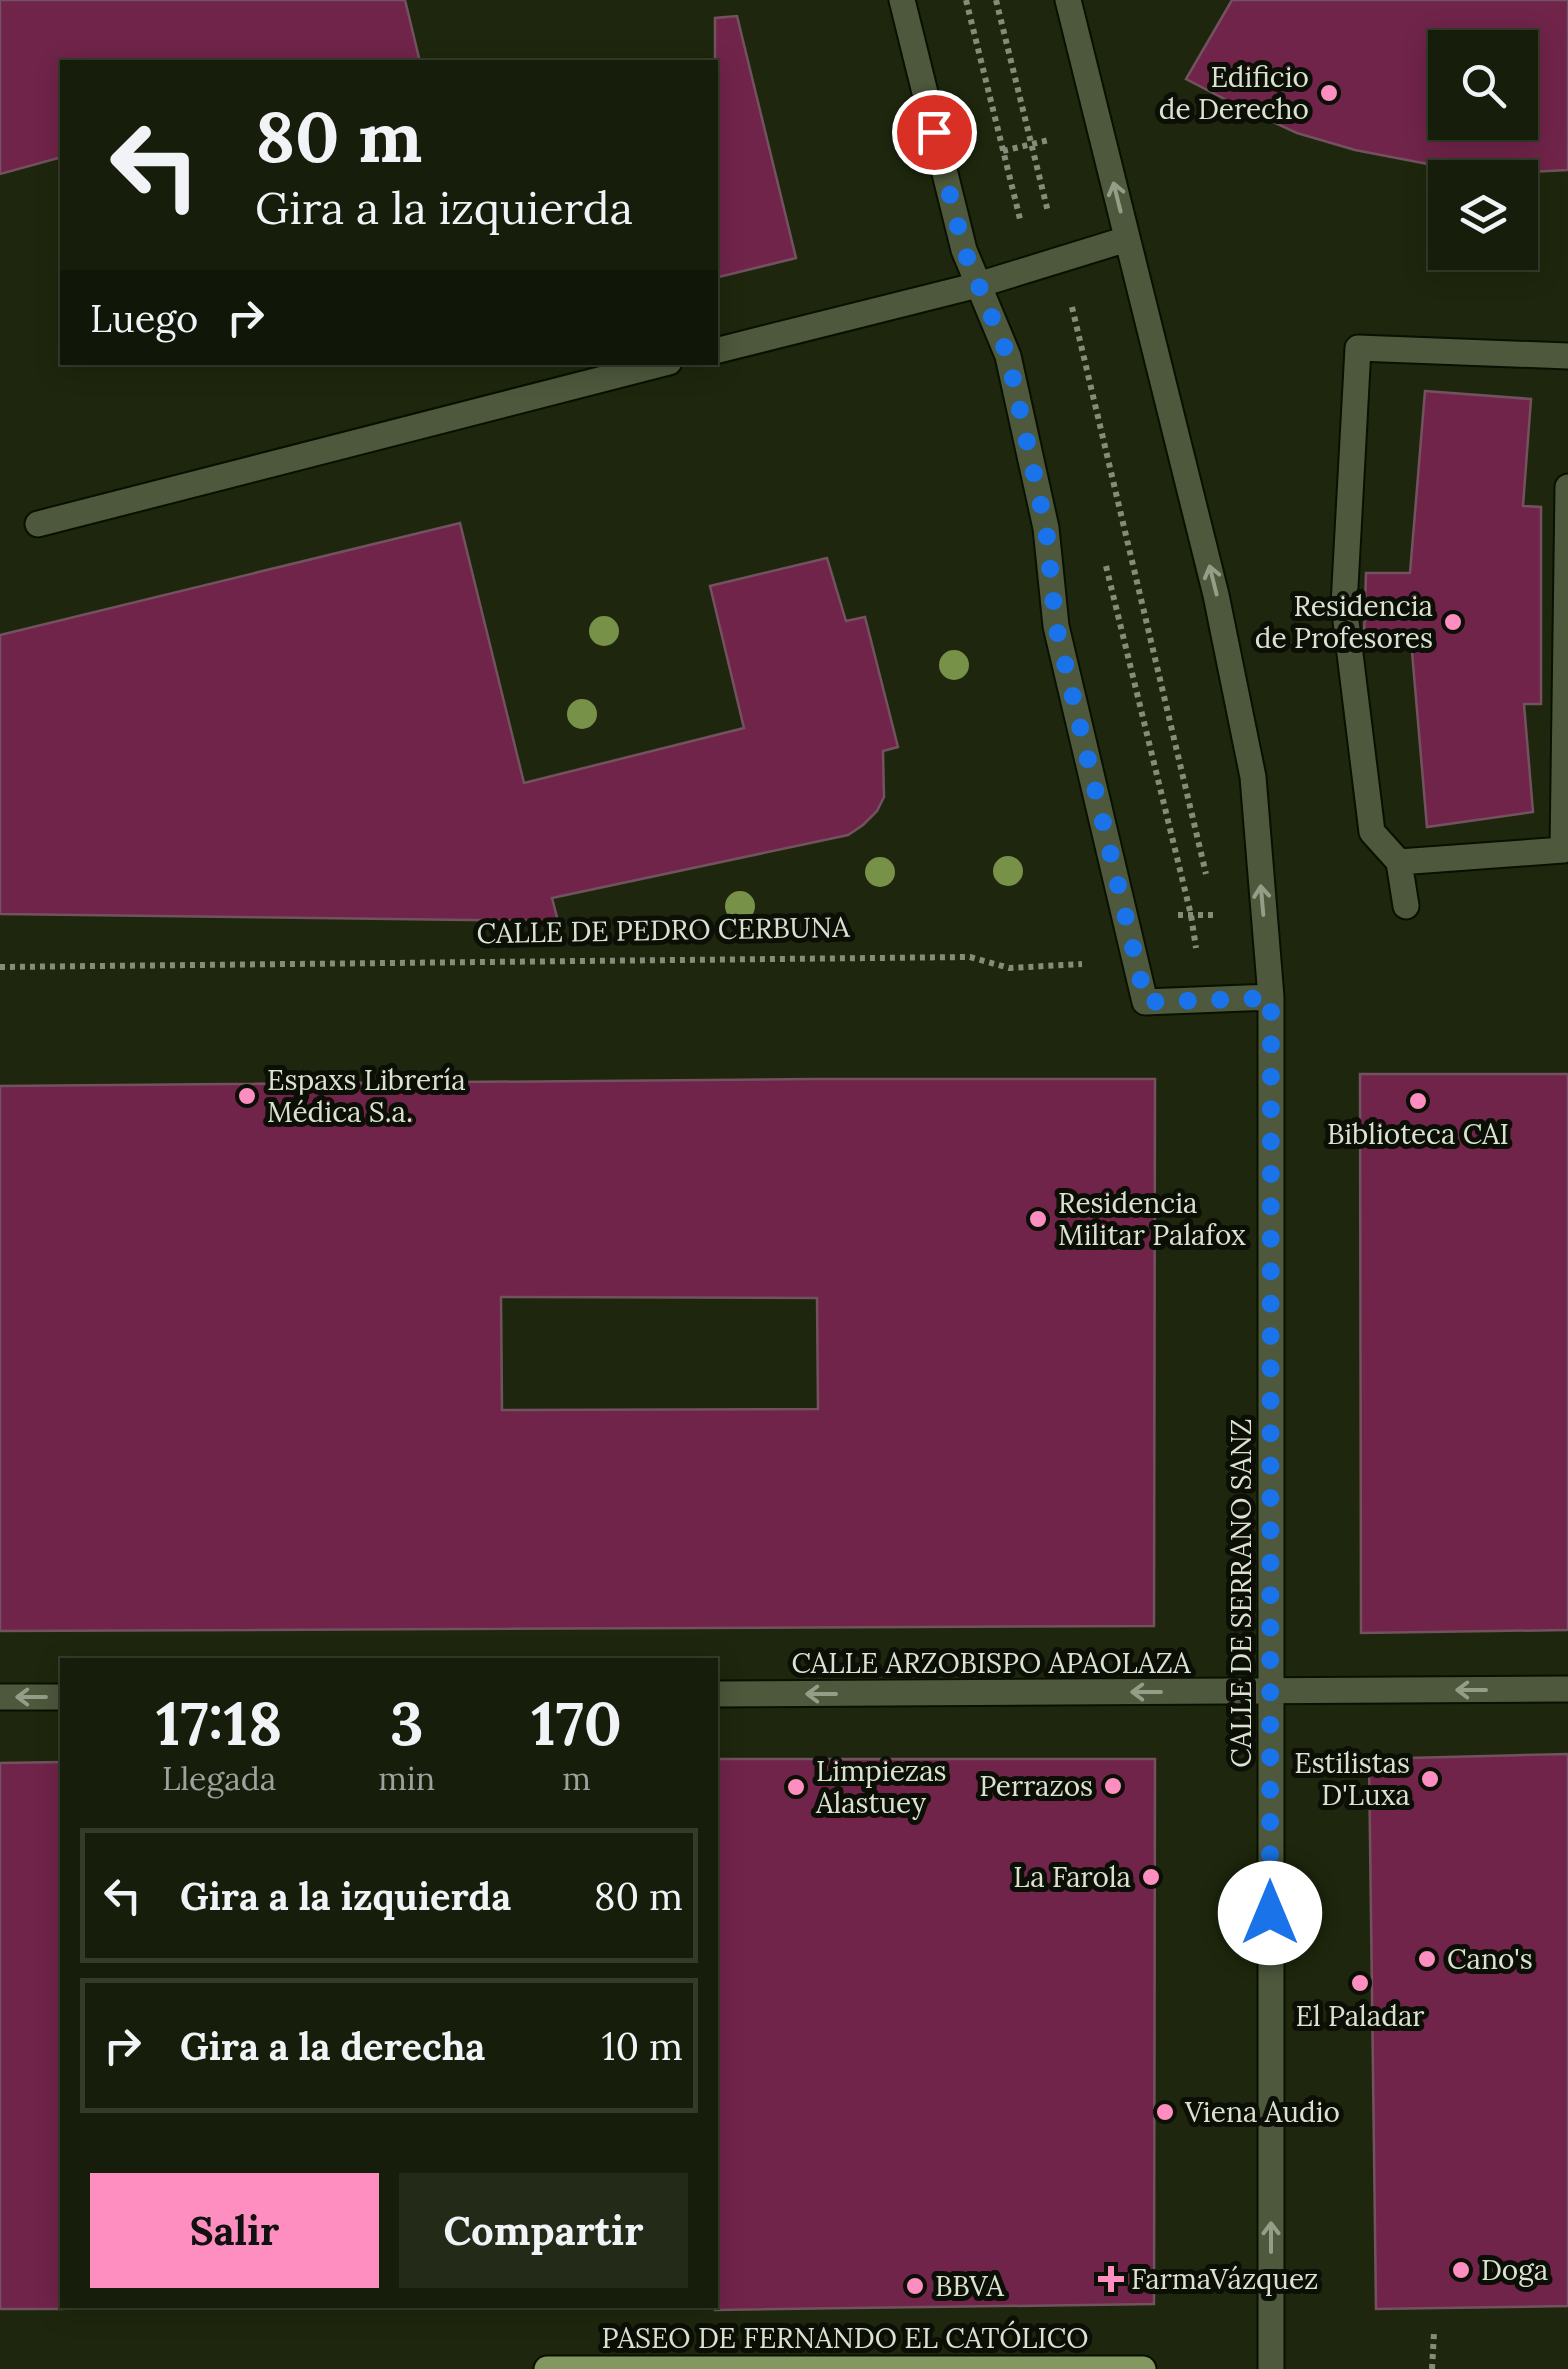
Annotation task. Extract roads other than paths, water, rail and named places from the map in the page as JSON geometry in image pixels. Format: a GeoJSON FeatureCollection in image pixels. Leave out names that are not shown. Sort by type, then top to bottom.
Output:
{"type":"FeatureCollection","features":[{"type":"Feature","properties":{"kind":"main road","name":"PASEO DE FERNANDO EL CATÓLICO"},"geometry":{"type":"LineString","coordinates":[[546,2369],[1144,2369]]}},
{"type":"Feature","properties":{"kind":"street"},"geometry":{"type":"LineString","coordinates":[[902,0],[964,250],[1008,356],[1046,528],[1056,626],[1146,1002],[1271,998]]}},
{"type":"Feature","properties":{"kind":"street","name":"CALLE DE SERRANO SANZ"},"geometry":{"type":"LineString","coordinates":[[1068,0],[1216,595],[1253,776],[1271,998],[1270,2369]]}},
{"type":"Feature","properties":{"kind":"street"},"geometry":{"type":"LineString","coordinates":[[718,350],[978,285],[1128,239]]}},
{"type":"Feature","properties":{"kind":"street"},"geometry":{"type":"LineString","coordinates":[[1406,906],[1399,862],[1372,832],[1344,605],[1358,348],[1568,356]]}},
{"type":"Feature","properties":{"kind":"street"},"geometry":{"type":"LineString","coordinates":[[38,524],[576,374],[646,365]]}},
{"type":"Feature","properties":{"kind":"street"},"geometry":{"type":"LineString","coordinates":[[1399,862],[1562,850],[1568,487]]}},
{"type":"Feature","properties":{"kind":"street","name":"CALLE ARZOBISPO APAOLAZA"},"geometry":{"type":"LineString","coordinates":[[718,1694],[1568,1690]]}},
{"type":"Feature","properties":{"kind":"street"},"geometry":{"type":"LineString","coordinates":[[0,1697],[60,1697]]}},
{"type":"Feature","properties":{"kind":"place","name":"Edificio de Derecho"},"geometry":{"type":"Point","coordinates":[1329,93]}},
{"type":"Feature","properties":{"kind":"place","name":"Residencia de Profesores"},"geometry":{"type":"Point","coordinates":[1453,622]}},
{"type":"Feature","properties":{"kind":"place","name":"Espaxs Librería Médica S.a."},"geometry":{"type":"Point","coordinates":[247,1096]}},
{"type":"Feature","properties":{"kind":"place","name":"Biblioteca CAI"},"geometry":{"type":"Point","coordinates":[1418,1101]}},
{"type":"Feature","properties":{"kind":"place","name":"Residencia Militar Palafox"},"geometry":{"type":"Point","coordinates":[1038,1219]}},
{"type":"Feature","properties":{"kind":"place","name":"Estilistas D'Luxa"},"geometry":{"type":"Point","coordinates":[1430,1779]}},
{"type":"Feature","properties":{"kind":"place","name":"Perrazos"},"geometry":{"type":"Point","coordinates":[1113,1786]}},
{"type":"Feature","properties":{"kind":"place","name":"Limpiezas Alastuey"},"geometry":{"type":"Point","coordinates":[796,1787]}},
{"type":"Feature","properties":{"kind":"place","name":"La Farola"},"geometry":{"type":"Point","coordinates":[1151,1877]}},
{"type":"Feature","properties":{"kind":"place","name":"Cano's"},"geometry":{"type":"Point","coordinates":[1427,1959]}},
{"type":"Feature","properties":{"kind":"place","name":"El Paladar"},"geometry":{"type":"Point","coordinates":[1360,1983]}},
{"type":"Feature","properties":{"kind":"place","name":"Viena Audio"},"geometry":{"type":"Point","coordinates":[1165,2112]}},
{"type":"Feature","properties":{"kind":"place","name":"Doga"},"geometry":{"type":"Point","coordinates":[1461,2270]}},
{"type":"Feature","properties":{"kind":"place","name":"FarmaVázquez"},"geometry":{"type":"Point","coordinates":[1111,2279]}},
{"type":"Feature","properties":{"kind":"place","name":"BBVA"},"geometry":{"type":"Point","coordinates":[915,2286]}}]}
